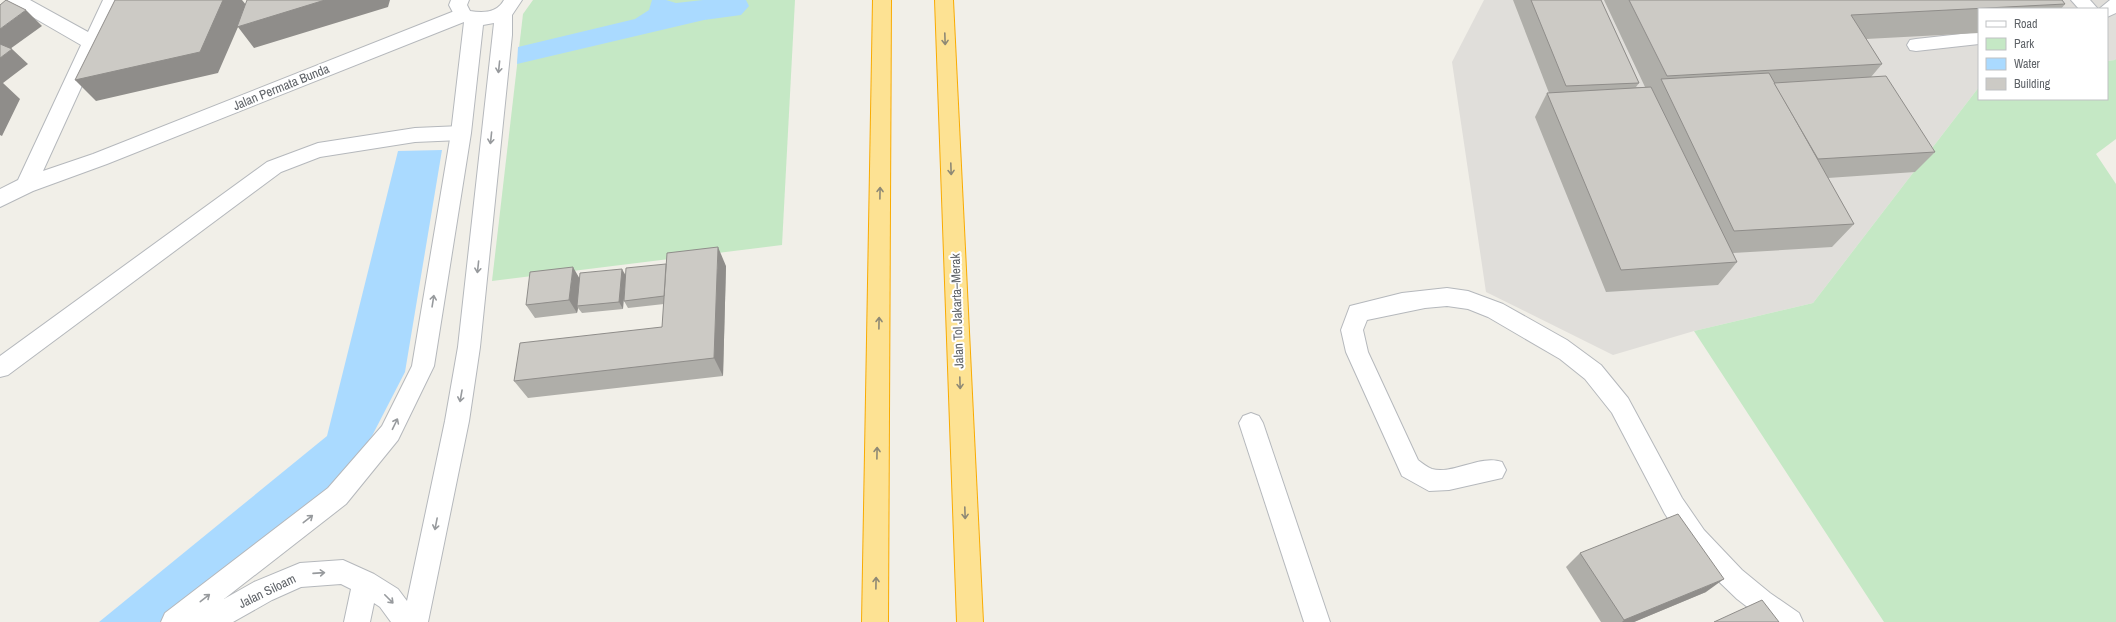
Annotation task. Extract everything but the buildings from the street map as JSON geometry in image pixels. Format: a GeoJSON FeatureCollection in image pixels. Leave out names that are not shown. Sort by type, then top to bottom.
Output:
{"type":"FeatureCollection","features":[{"type":"Feature","properties":{"kind":"highway"},"geometry":{"type":"LineString","coordinates":[[875,622],[882,0]]}},
{"type":"Feature","properties":{"kind":"highway","name":"Jalan Tol Jakarta–Merak"},"geometry":{"type":"LineString","coordinates":[[944,0],[970,622]]}},
{"type":"Feature","properties":{"kind":"street"},"geometry":{"type":"LineString","coordinates":[[16,0],[92,43]]}},
{"type":"Feature","properties":{"kind":"street"},"geometry":{"type":"LineString","coordinates":[[26,185],[112,0]]}},
{"type":"Feature","properties":{"kind":"street"},"geometry":{"type":"LineString","coordinates":[[415,622],[457,421],[469,347],[503,36],[508,6]]}},
{"type":"Feature","properties":{"kind":"street","name":"Jalan Permata Bunda"},"geometry":{"type":"LineString","coordinates":[[0,199],[26,185],[100,159],[466,11],[484,19],[508,6]]}},
{"type":"Feature","properties":{"kind":"street"},"geometry":{"type":"LineString","coordinates":[[174,622],[337,496],[390,433],[423,366],[465,105],[472,42],[466,11]]}},
{"type":"Feature","properties":{"kind":"street"},"geometry":{"type":"LineString","coordinates":[[1494,470],[1449,479],[1429,480],[1410,468],[1357,352],[1352,330],[1358,312],[1414,300],[1447,298],[1483,303],[1571,354],[1593,372],[1613,396],[1685,524],[1727,573],[1774,612],[1790,622]]}},
{"type":"Feature","properties":{"kind":"street"},"geometry":{"type":"LineString","coordinates":[[1251,424],[1317,622]]}},
{"type":"Feature","properties":{"kind":"street","name":"Jalan Siloam"},"geometry":{"type":"LineString","coordinates":[[208,622],[263,591],[300,575],[343,572],[365,583],[389,598],[407,622]]}},
{"type":"Feature","properties":{"kind":"street"},"geometry":{"type":"LineString","coordinates":[[357,622],[365,583]]}},
{"type":"Feature","properties":{"kind":"lane"},"geometry":{"type":"LineString","coordinates":[[2080,0],[2088,8]]}},
{"type":"Feature","properties":{"kind":"lane"},"geometry":{"type":"LineString","coordinates":[[2108,10],[2116,4]]}},
{"type":"Feature","properties":{"kind":"lane"},"geometry":{"type":"LineString","coordinates":[[1916,45],[1978,38]]}},
{"type":"Feature","properties":{"kind":"lane"},"geometry":{"type":"LineString","coordinates":[[0,368],[274,168],[318,150],[416,135],[461,133]]}},
{"type":"Feature","properties":{"kind":"shaded area"},"geometry":{"type":"Polygon","coordinates":[[[1484,0],[2116,0],[2116,58],[2115,60],[2108,61],[2108,8],[1978,8],[1978,88],[1813,303],[1694,331],[1613,355],[1486,292],[1452,62],[1484,0]]]}},
{"type":"Feature","properties":{"kind":"green space"},"geometry":{"type":"Polygon","coordinates":[[[533,0],[795,0],[782,245],[492,281],[523,14],[533,0]]]}},
{"type":"Feature","properties":{"kind":"green space"},"geometry":{"type":"Polygon","coordinates":[[[2116,58],[2116,139],[2096,154],[2116,184],[2116,622],[1884,622],[1694,331],[1813,303],[1978,88],[1978,100],[2108,100],[2108,61],[2115,60],[2116,58]]]}},
{"type":"Feature","properties":{"kind":"water"},"geometry":{"type":"Polygon","coordinates":[[[652,0],[666,0],[676,3],[703,0],[746,0],[749,6],[741,15],[704,20],[517,64],[518,47],[635,19],[649,10],[652,0]]]}},
{"type":"Feature","properties":{"kind":"water"},"geometry":{"type":"Polygon","coordinates":[[[442,150],[405,372],[372,436],[332,491],[163,622],[99,622],[327,436],[398,151],[442,150]]]}}]}
